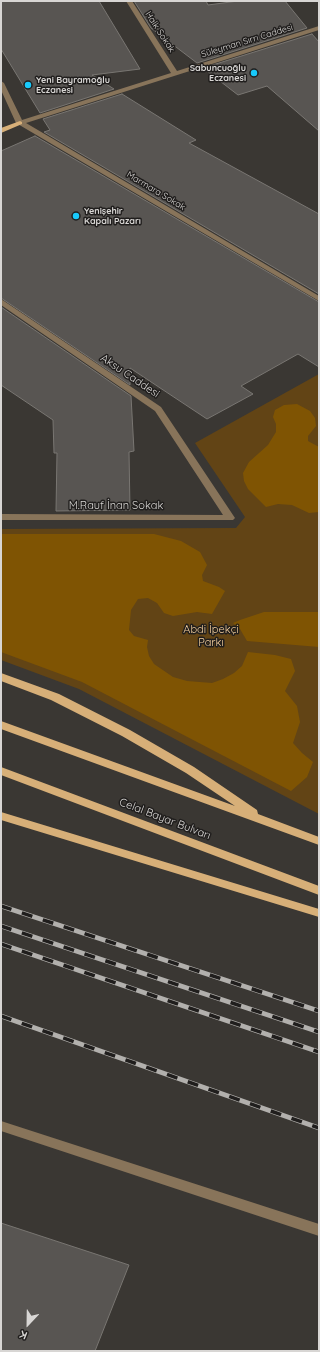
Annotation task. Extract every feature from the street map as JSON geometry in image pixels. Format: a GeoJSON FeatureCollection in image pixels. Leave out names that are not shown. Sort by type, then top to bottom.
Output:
{"type":"FeatureCollection","features":[{"type":"Feature","properties":{"kind":"main road"},"geometry":{"type":"LineString","coordinates":[[1,122],[20,123]]}},
{"type":"Feature","properties":{"kind":"main road"},"geometry":{"type":"LineString","coordinates":[[1,131],[20,123]]}},
{"type":"Feature","properties":{"kind":"main road"},"geometry":{"type":"LineString","coordinates":[[1,677],[55,697],[126,732],[190,770],[266,822]]}},
{"type":"Feature","properties":{"kind":"main road"},"geometry":{"type":"LineString","coordinates":[[1,725],[319,842]]}},
{"type":"Feature","properties":{"kind":"main road","name":"Celal Bayar Bulvarı"},"geometry":{"type":"LineString","coordinates":[[1,771],[319,891]]}},
{"type":"Feature","properties":{"kind":"main road"},"geometry":{"type":"LineString","coordinates":[[1,816],[88,844],[319,913]]}},
{"type":"Feature","properties":{"kind":"street","name":"Halk Sokak"},"geometry":{"type":"LineString","coordinates":[[129,1],[175,73]]}},
{"type":"Feature","properties":{"kind":"street","name":"Süleyman Sırrı Caddesi"},"geometry":{"type":"LineString","coordinates":[[20,123],[319,28]]}},
{"type":"Feature","properties":{"kind":"street"},"geometry":{"type":"LineString","coordinates":[[1,83],[20,123]]}},
{"type":"Feature","properties":{"kind":"street","name":"Marmara Sokak"},"geometry":{"type":"LineString","coordinates":[[20,123],[319,299]]}},
{"type":"Feature","properties":{"kind":"street","name":"Aksu Caddesi"},"geometry":{"type":"LineString","coordinates":[[1,301],[158,408],[230,518]]}},
{"type":"Feature","properties":{"kind":"street","name":"M.Rauf İnan Sokak"},"geometry":{"type":"LineString","coordinates":[[1,517],[230,518]]}},
{"type":"Feature","properties":{"kind":"street"},"geometry":{"type":"LineString","coordinates":[[1,1126],[319,1230]]}},
{"type":"Feature","properties":{"kind":"green space","name":"Abdi İpekçi Parkı"},"geometry":{"type":"Polygon","coordinates":[[[319,374],[319,814],[79,689],[1,660],[1,529],[236,528],[245,517],[195,443],[319,374]]]}},
{"type":"Feature","properties":{"kind":"shaded area"},"geometry":{"type":"Polygon","coordinates":[[[297,404],[310,411],[315,418],[316,426],[308,436],[308,441],[319,447],[319,512],[309,513],[292,505],[278,504],[266,507],[248,489],[244,481],[243,473],[249,462],[268,445],[276,432],[276,424],[273,417],[275,410],[284,405],[297,404]]]}},
{"type":"Feature","properties":{"kind":"shaded area"},"geometry":{"type":"Polygon","coordinates":[[[1,534],[154,534],[181,541],[200,552],[207,565],[202,575],[203,581],[225,591],[212,614],[197,612],[173,616],[164,613],[157,603],[148,598],[138,599],[131,610],[129,630],[134,636],[148,640],[147,647],[149,656],[154,664],[173,677],[187,681],[212,683],[223,679],[234,673],[242,666],[248,652],[275,655],[291,659],[295,671],[285,691],[297,706],[300,722],[293,743],[313,762],[307,777],[291,791],[82,682],[1,652],[1,534]]]}},
{"type":"Feature","properties":{"kind":"shaded area"},"geometry":{"type":"Polygon","coordinates":[[[264,612],[319,612],[319,647],[247,641],[240,629],[233,623],[264,612]]]}},
{"type":"Feature","properties":{"kind":"building"},"geometry":{"type":"Polygon","coordinates":[[[1,1],[99,1],[140,69],[92,75],[114,89],[40,113],[1,49],[1,1]]]}},
{"type":"Feature","properties":{"kind":"building"},"geometry":{"type":"Polygon","coordinates":[[[134,1],[206,1],[208,5],[238,1],[285,1],[307,28],[197,63],[151,28],[134,1]]]}},
{"type":"Feature","properties":{"kind":"building"},"geometry":{"type":"Polygon","coordinates":[[[312,34],[319,42],[319,131],[267,86],[238,95],[203,68],[312,34]]]}},
{"type":"Feature","properties":{"kind":"building"},"geometry":{"type":"Polygon","coordinates":[[[122,94],[196,140],[189,143],[319,214],[319,294],[44,132],[50,130],[43,119],[122,94]]]}},
{"type":"Feature","properties":{"kind":"building","name":"Yenişehir Kapalı Pazarı"},"geometry":{"type":"Polygon","coordinates":[[[35,136],[319,302],[319,367],[298,354],[241,386],[253,394],[207,419],[130,368],[130,385],[1,298],[1,151],[35,136]]]}},
{"type":"Feature","properties":{"kind":"building"},"geometry":{"type":"Polygon","coordinates":[[[1,307],[131,396],[134,451],[129,452],[130,510],[56,511],[57,453],[54,453],[53,420],[1,385],[1,307]]]}},
{"type":"Feature","properties":{"kind":"building"},"geometry":{"type":"Polygon","coordinates":[[[1,1223],[129,1265],[95,1351],[1,1351],[1,1223]]]}},
{"type":"Feature","properties":{"kind":"railway"},"geometry":{"type":"LineString","coordinates":[[1,906],[319,1011]]}},
{"type":"Feature","properties":{"kind":"railway"},"geometry":{"type":"LineString","coordinates":[[1,926],[319,1032]]}},
{"type":"Feature","properties":{"kind":"railway"},"geometry":{"type":"LineString","coordinates":[[1,944],[319,1052]]}},
{"type":"Feature","properties":{"kind":"railway"},"geometry":{"type":"LineString","coordinates":[[1,1016],[319,1128]]}},
{"type":"Feature","properties":{"kind":"place","name":"Sabuncuoğlu Eczanesi"},"geometry":{"type":"Point","coordinates":[254,73]}},
{"type":"Feature","properties":{"kind":"place","name":"Yeni Bayramoğlu Eczanesi"},"geometry":{"type":"Point","coordinates":[28,85]}},
{"type":"Feature","properties":{"kind":"place","name":"Yenişehir Kapalı Pazarı"},"geometry":{"type":"Point","coordinates":[76,216]}}]}
